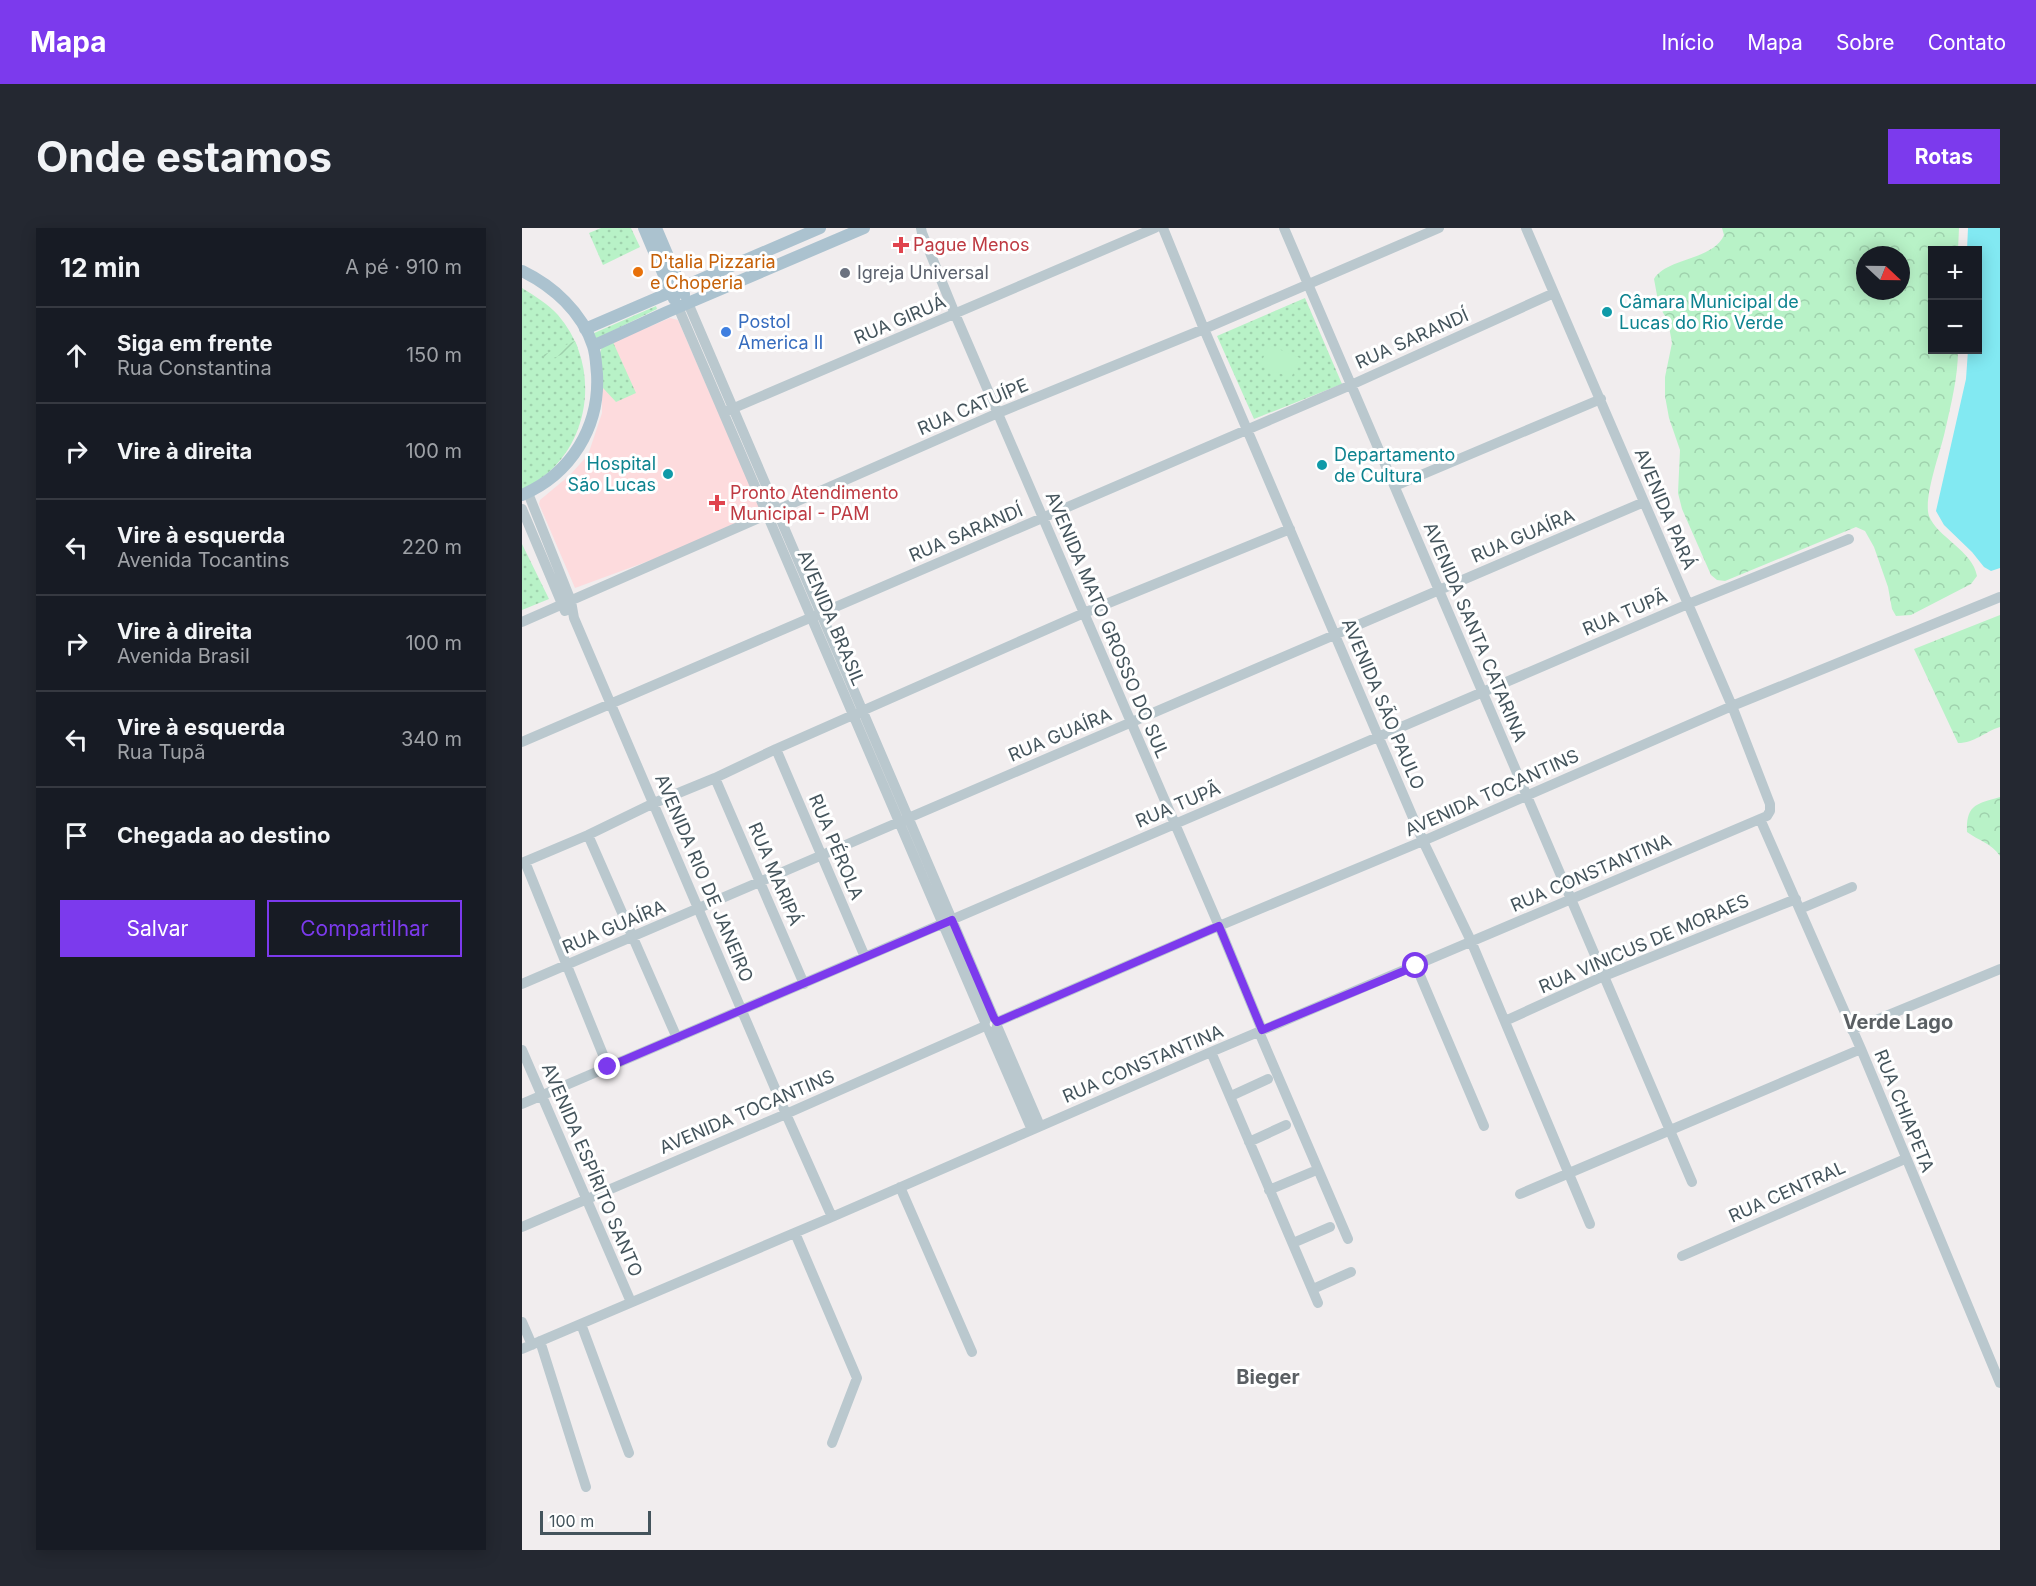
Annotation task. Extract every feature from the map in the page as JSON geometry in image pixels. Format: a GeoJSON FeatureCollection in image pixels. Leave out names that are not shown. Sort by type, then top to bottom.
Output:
{"type":"FeatureCollection","features":[{"type":"Feature","properties":{"kind":"main road","name":"AVENIDA BRASIL"},"geometry":{"type":"LineString","coordinates":[[644,228],[683,305]]}},
{"type":"Feature","properties":{"kind":"main road","name":"AVENIDA BRASIL"},"geometry":{"type":"LineString","coordinates":[[656,228],[676,290]]}},
{"type":"Feature","properties":{"kind":"main road"},"geometry":{"type":"LineString","coordinates":[[585,329],[820,228]]}},
{"type":"Feature","properties":{"kind":"main road"},"geometry":{"type":"LineString","coordinates":[[593,346],[864,228]]}},
{"type":"Feature","properties":{"kind":"main road"},"geometry":{"type":"LineString","coordinates":[[522,271],[551,288],[574,311],[593,346],[597,383],[596,406],[578,451],[558,472],[525,494]]}},
{"type":"Feature","properties":{"kind":"street","name":"RUA GIRUÁ"},"geometry":{"type":"LineString","coordinates":[[728,411],[1155,228]]}},
{"type":"Feature","properties":{"kind":"street","name":"AVENIDA SÃO PAULO"},"geometry":{"type":"LineString","coordinates":[[1163,228],[1378,737],[1423,841],[1471,941],[1590,1224]]}},
{"type":"Feature","properties":{"kind":"street","name":"AVENIDA SANTA CATARINA"},"geometry":{"type":"LineString","coordinates":[[1284,228],[1692,1182]]}},
{"type":"Feature","properties":{"kind":"street","name":"RUA CATUÍPE"},"geometry":{"type":"LineString","coordinates":[[522,622],[998,413],[1204,329],[1438,228]]}},
{"type":"Feature","properties":{"kind":"street","name":"AVENIDA PARÁ"},"geometry":{"type":"LineString","coordinates":[[1526,228],[1732,706],[1770,804],[1768,813],[1760,819]]}},
{"type":"Feature","properties":{"kind":"street","name":"AVENIDA MATO GROSSO DO SUL"},"geometry":{"type":"LineString","coordinates":[[920,230],[1219,926],[1348,1239]]}},
{"type":"Feature","properties":{"kind":"street","name":"RUA SARANDÍ"},"geometry":{"type":"LineString","coordinates":[[522,742],[1351,385],[1554,293]]}},
{"type":"Feature","properties":{"kind":"street","name":"AVENIDA BRASIL"},"geometry":{"type":"LineString","coordinates":[[683,305],[1036,1128]]}},
{"type":"Feature","properties":{"kind":"street"},"geometry":{"type":"LineString","coordinates":[[1395,486],[1601,399]]}},
{"type":"Feature","properties":{"kind":"street"},"geometry":{"type":"LineString","coordinates":[[525,494],[566,603]]}},
{"type":"Feature","properties":{"kind":"street","name":"RUA GUAÍRA"},"geometry":{"type":"LineString","coordinates":[[522,984],[1644,502]]}},
{"type":"Feature","properties":{"kind":"street"},"geometry":{"type":"LineString","coordinates":[[522,509],[566,603]]}},
{"type":"Feature","properties":{"kind":"street"},"geometry":{"type":"LineString","coordinates":[[608,1067],[523,862],[1084,613],[1290,529]]}},
{"type":"Feature","properties":{"kind":"street","name":"RUA TUPÃ"},"geometry":{"type":"LineString","coordinates":[[522,1104],[1688,604],[1849,539]]}},
{"type":"Feature","properties":{"kind":"street","name":"AVENIDA TOCANTINS"},"geometry":{"type":"LineString","coordinates":[[522,1227],[1732,706],[2000,597]]}},
{"type":"Feature","properties":{"kind":"street","name":"AVENIDA RIO DE JANEIRO"},"geometry":{"type":"LineString","coordinates":[[566,603],[568,615],[574,618],[832,1217]]}},
{"type":"Feature","properties":{"kind":"street","name":"RUA PÉROLA"},"geometry":{"type":"LineString","coordinates":[[776,749],[865,957]]}},
{"type":"Feature","properties":{"kind":"street","name":"RUA MARIPÁ"},"geometry":{"type":"LineString","coordinates":[[715,778],[804,984]]}},
{"type":"Feature","properties":{"kind":"street","name":"RUA CONSTANTINA"},"geometry":{"type":"LineString","coordinates":[[531,1345],[1211,1052],[1760,819]]}},
{"type":"Feature","properties":{"kind":"street","name":"RUA CHIAPETA"},"geometry":{"type":"LineString","coordinates":[[1760,819],[1861,1049],[2000,1383]]}},
{"type":"Feature","properties":{"kind":"street"},"geometry":{"type":"LineString","coordinates":[[588,835],[677,1038]]}},
{"type":"Feature","properties":{"kind":"street","name":"RUA VINICUS DE MORAES"},"geometry":{"type":"LineString","coordinates":[[1505,1021],[1604,976],[1798,904],[1852,887]]}},
{"type":"Feature","properties":{"kind":"street"},"geometry":{"type":"LineString","coordinates":[[1416,966],[1484,1126]]}},
{"type":"Feature","properties":{"kind":"street"},"geometry":{"type":"LineString","coordinates":[[1852,1030],[2000,969]]}},
{"type":"Feature","properties":{"kind":"street"},"geometry":{"type":"LineString","coordinates":[[1520,1194],[1861,1049]]}},
{"type":"Feature","properties":{"kind":"street","name":"AVENIDA ESPÍRITO SANTO"},"geometry":{"type":"LineString","coordinates":[[522,1050],[631,1302]]}},
{"type":"Feature","properties":{"kind":"street"},"geometry":{"type":"LineString","coordinates":[[1211,1052],[1318,1303]]}},
{"type":"Feature","properties":{"kind":"street"},"geometry":{"type":"LineString","coordinates":[[1231,1096],[1268,1080]]}},
{"type":"Feature","properties":{"kind":"street"},"geometry":{"type":"LineString","coordinates":[[1249,1142],[1286,1125]]}},
{"type":"Feature","properties":{"kind":"street","name":"RUA CENTRAL"},"geometry":{"type":"LineString","coordinates":[[1682,1256],[1905,1159]]}},
{"type":"Feature","properties":{"kind":"street"},"geometry":{"type":"LineString","coordinates":[[1269,1190],[1312,1172]]}},
{"type":"Feature","properties":{"kind":"street"},"geometry":{"type":"LineString","coordinates":[[900,1187],[972,1352]]}},
{"type":"Feature","properties":{"kind":"street"},"geometry":{"type":"LineString","coordinates":[[1293,1243],[1330,1227]]}},
{"type":"Feature","properties":{"kind":"street"},"geometry":{"type":"LineString","coordinates":[[795,1233],[857,1378],[832,1443]]}},
{"type":"Feature","properties":{"kind":"street"},"geometry":{"type":"LineString","coordinates":[[1313,1289],[1351,1272]]}},
{"type":"Feature","properties":{"kind":"street"},"geometry":{"type":"LineString","coordinates":[[522,1322],[586,1487]]}},
{"type":"Feature","properties":{"kind":"street"},"geometry":{"type":"LineString","coordinates":[[581,1324],[629,1453]]}},
{"type":"Feature","properties":{"kind":"shaded area"},"geometry":{"type":"Polygon","coordinates":[[[670,318],[678,320],[760,508],[757,513],[665,555],[575,588],[539,504],[540,500],[570,475],[588,455],[602,413],[602,378],[613,342],[670,318]]]}},
{"type":"Feature","properties":{"kind":"green space"},"geometry":{"type":"Polygon","coordinates":[[[601,228],[631,228],[640,247],[603,265],[589,233],[601,228]]]}},
{"type":"Feature","properties":{"kind":"green space"},"geometry":{"type":"Polygon","coordinates":[[[1722,228],[1959,228],[1958,246],[1928,246],[1928,354],[1958,354],[1954,390],[1930,486],[1928,508],[1933,524],[1969,559],[1974,567],[1977,576],[1971,584],[1911,615],[1896,616],[1874,547],[1865,531],[1856,527],[1725,581],[1717,580],[1711,575],[1682,509],[1678,493],[1680,450],[1669,418],[1665,396],[1665,377],[1672,343],[1668,321],[1659,306],[1654,279],[1669,267],[1701,254],[1719,243],[1724,235],[1722,228]]]}},
{"type":"Feature","properties":{"kind":"green space"},"geometry":{"type":"Polygon","coordinates":[[[522,288],[554,311],[571,333],[580,353],[585,396],[582,417],[575,437],[564,456],[546,475],[522,490],[522,288]]]}},
{"type":"Feature","properties":{"kind":"green space"},"geometry":{"type":"Polygon","coordinates":[[[1305,298],[1342,384],[1254,419],[1217,336],[1305,298]]]}},
{"type":"Feature","properties":{"kind":"green space"},"geometry":{"type":"Polygon","coordinates":[[[656,306],[657,309],[594,340],[592,334],[656,306]]]}},
{"type":"Feature","properties":{"kind":"green space"},"geometry":{"type":"Polygon","coordinates":[[[575,341],[578,348],[546,361],[543,355],[575,341]]]}},
{"type":"Feature","properties":{"kind":"green space"},"geometry":{"type":"Polygon","coordinates":[[[613,342],[636,393],[616,402],[603,388],[598,359],[602,347],[613,342]]]}},
{"type":"Feature","properties":{"kind":"green space"},"geometry":{"type":"Polygon","coordinates":[[[1269,345],[1300,358],[1291,378],[1260,365],[1269,345]]]}},
{"type":"Feature","properties":{"kind":"green space"},"geometry":{"type":"Polygon","coordinates":[[[522,544],[549,599],[522,610],[522,544]]]}},
{"type":"Feature","properties":{"kind":"green space"},"geometry":{"type":"Polygon","coordinates":[[[2000,615],[2000,727],[1975,739],[1958,743],[1914,649],[2000,615]]]}},
{"type":"Feature","properties":{"kind":"green space"},"geometry":{"type":"Polygon","coordinates":[[[2000,797],[2000,856],[1989,845],[1967,832],[1967,823],[1968,816],[1974,807],[2000,797]]]}},
{"type":"Feature","properties":{"kind":"water"},"geometry":{"type":"Polygon","coordinates":[[[1968,228],[2000,228],[2000,568],[1991,571],[1984,567],[1944,525],[1936,511],[1966,379],[1968,354],[1982,354],[1982,246],[1967,246],[1968,228]]]}},
{"type":"Feature","properties":{"kind":"place","name":"Pague Menos"},"geometry":{"type":"Point","coordinates":[901,245]}},
{"type":"Feature","properties":{"kind":"place","name":"D'talia Pizzaria e Choperia"},"geometry":{"type":"Point","coordinates":[638,272]}},
{"type":"Feature","properties":{"kind":"place","name":"Igreja Universal"},"geometry":{"type":"Point","coordinates":[845,273]}},
{"type":"Feature","properties":{"kind":"place","name":"Câmara Municipal de Lucas do Rio Verde"},"geometry":{"type":"Point","coordinates":[1607,312]}},
{"type":"Feature","properties":{"kind":"place","name":"Postol America II"},"geometry":{"type":"Point","coordinates":[726,332]}},
{"type":"Feature","properties":{"kind":"place","name":"Departamento de Cultura"},"geometry":{"type":"Point","coordinates":[1322,465]}},
{"type":"Feature","properties":{"kind":"place","name":"Hospital São Lucas"},"geometry":{"type":"Point","coordinates":[668,474]}},
{"type":"Feature","properties":{"kind":"place","name":"Pronto Atendimento Municipal - PAM"},"geometry":{"type":"Point","coordinates":[717,503]}},
{"type":"Feature","properties":{"kind":"district","name":"Verde Lago"},"geometry":{"type":"Point","coordinates":[1898,1022]}},
{"type":"Feature","properties":{"kind":"district","name":"Bieger"},"geometry":{"type":"Point","coordinates":[1268,1377]}},
{"type":"Feature","properties":{"kind":"route"},"geometry":{"type":"LineString","coordinates":[[608,1067],[952,920],[997,1022],[1219,926],[1262,1030],[1416,966]]}}]}
